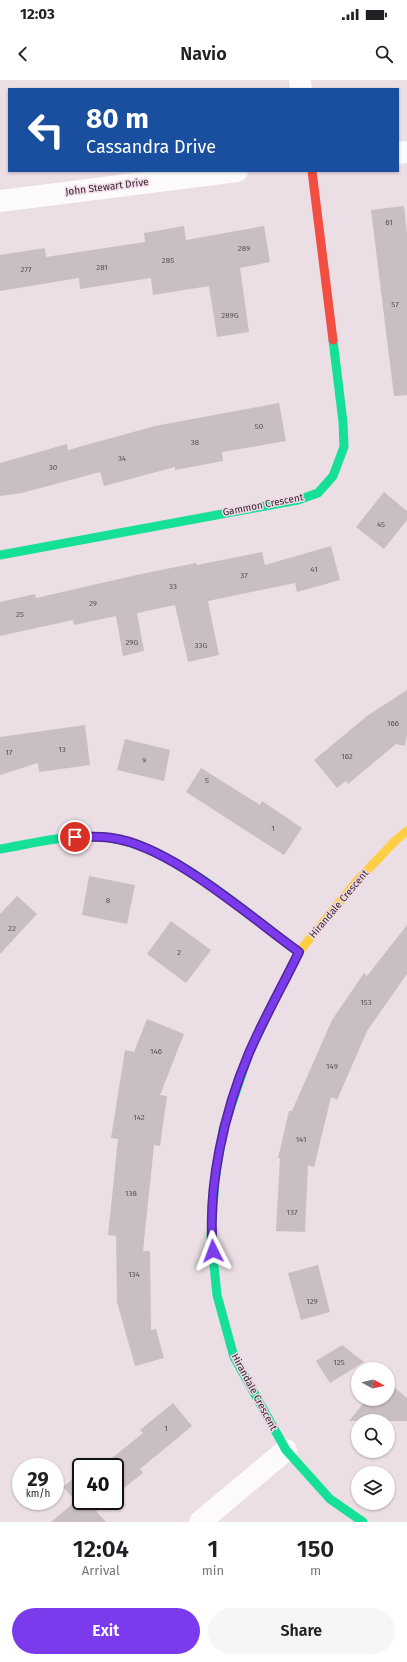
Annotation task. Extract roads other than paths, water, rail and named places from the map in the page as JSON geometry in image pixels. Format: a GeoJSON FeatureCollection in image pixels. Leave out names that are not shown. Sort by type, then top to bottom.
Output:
{"type":"FeatureCollection","features":[{"type":"Feature","properties":{"kind":"street","name":"John Stewart Drive"},"geometry":{"type":"LineString","coordinates":[[0,201],[229,172]]}},
{"type":"Feature","properties":{"kind":"street","name":"Gammon Crescent"},"geometry":{"type":"LineString","coordinates":[[0,555],[298,500],[318,493],[327,485],[338,466],[344,447],[342,414],[312,172]]}},
{"type":"Feature","properties":{"kind":"street","name":"Hirandale Crescent"},"geometry":{"type":"LineString","coordinates":[[363,1522],[330,1499],[286,1450],[234,1357],[217,1295],[212,1236],[215,1180],[223,1130],[249,1053],[299,952],[356,882],[396,840],[407,831]]}},
{"type":"Feature","properties":{"kind":"street"},"geometry":{"type":"LineString","coordinates":[[0,849],[75,837],[113,838],[148,849],[199,879],[299,952]]}},
{"type":"Feature","properties":{"kind":"street"},"geometry":{"type":"LineString","coordinates":[[200,1522],[286,1450]]}}]}
